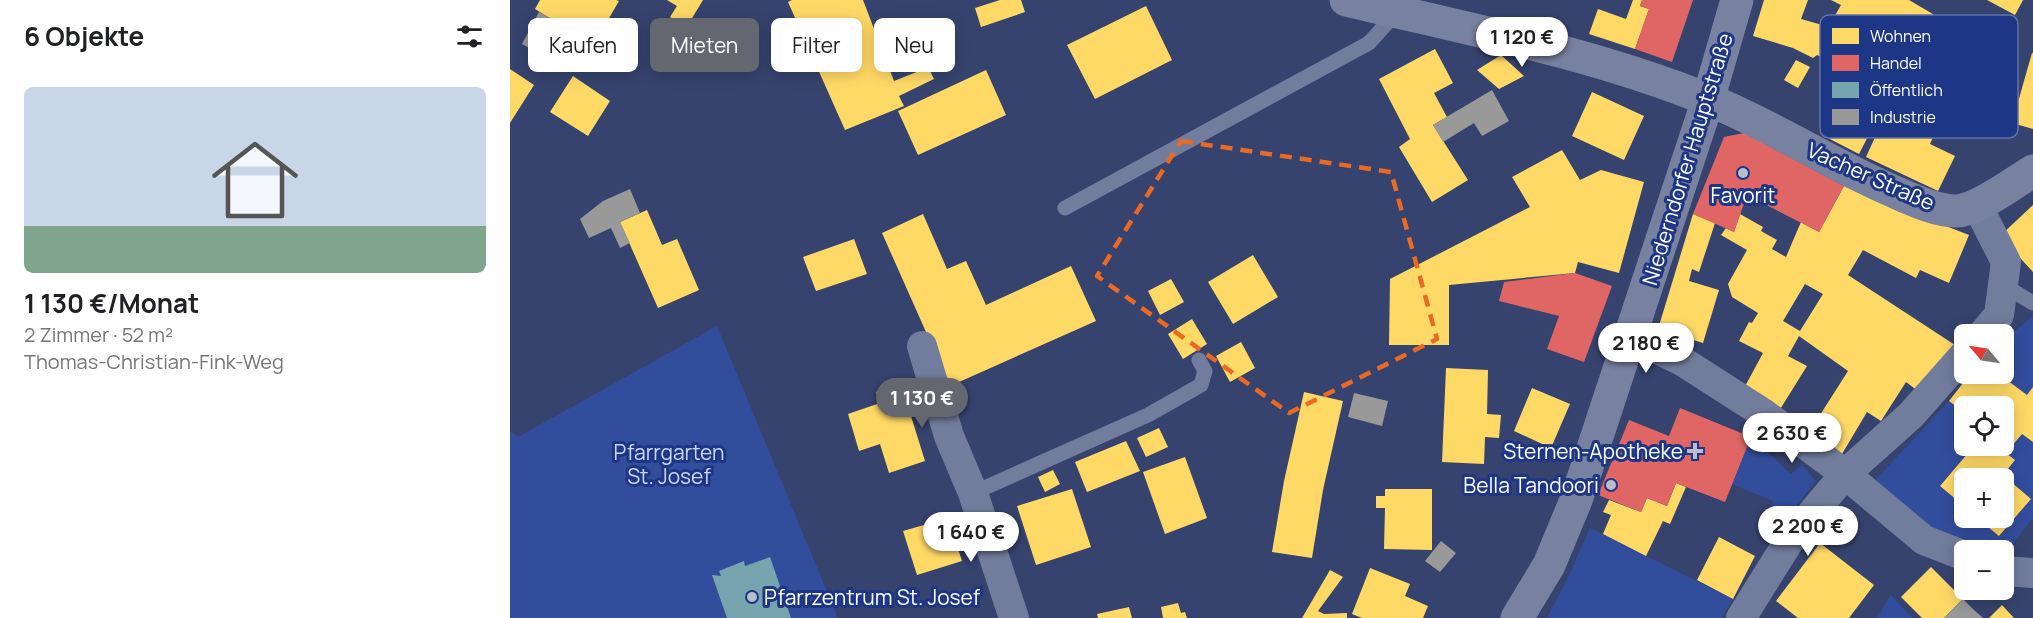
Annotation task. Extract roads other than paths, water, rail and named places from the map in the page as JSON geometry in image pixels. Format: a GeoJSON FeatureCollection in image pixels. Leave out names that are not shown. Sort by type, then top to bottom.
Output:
{"type":"FeatureCollection","features":[{"type":"Feature","properties":{"kind":"street","name":"Vacher Straße"},"geometry":{"type":"LineString","coordinates":[[1346,0],[1555,49],[1708,100],[1905,196],[1935,207],[1959,211],[1977,204],[2033,171]]}},
{"type":"Feature","properties":{"kind":"street","name":"Niederndorfer Hauptstraße"},"geometry":{"type":"LineString","coordinates":[[1517,618],[1549,565],[1576,500],[1708,100],[1737,0]]}},
{"type":"Feature","properties":{"kind":"street"},"geometry":{"type":"LineString","coordinates":[[1977,204],[2006,262],[1999,315],[1991,324]]}},
{"type":"Feature","properties":{"kind":"street"},"geometry":{"type":"LineString","coordinates":[[1631,336],[1682,361],[1763,412],[1845,474],[1924,540],[1954,552]]}},
{"type":"Feature","properties":{"kind":"street"},"geometry":{"type":"LineString","coordinates":[[922,346],[949,436],[973,493],[1014,618]]}},
{"type":"Feature","properties":{"kind":"street"},"geometry":{"type":"LineString","coordinates":[[1741,618],[1789,541],[1845,474],[1911,415],[1954,366]]}},
{"type":"Feature","properties":{"kind":"street"},"geometry":{"type":"LineString","coordinates":[[2014,572],[2033,573]]}},
{"type":"Feature","properties":{"kind":"lane"},"geometry":{"type":"LineString","coordinates":[[1065,208],[1369,43],[1397,12]]}},
{"type":"Feature","properties":{"kind":"lane"},"geometry":{"type":"LineString","coordinates":[[2003,285],[2033,303]]}},
{"type":"Feature","properties":{"kind":"lane"},"geometry":{"type":"LineString","coordinates":[[973,493],[1139,419],[1201,385],[1205,371],[1199,360]]}},
{"type":"Feature","properties":{"kind":"place","name":"Favorit"},"geometry":{"type":"Point","coordinates":[1743,173]}},
{"type":"Feature","properties":{"kind":"place","name":"Sternen-Apotheke"},"geometry":{"type":"Point","coordinates":[1695,451]}},
{"type":"Feature","properties":{"kind":"place","name":"Bella Tandoori"},"geometry":{"type":"Point","coordinates":[1611,485]}},
{"type":"Feature","properties":{"kind":"place","name":"Pfarrzentrum St. Josef"},"geometry":{"type":"Point","coordinates":[752,597]}},
{"type":"Feature","properties":{"kind":"park label","name":"Pfarrgarten St. Josef"},"geometry":{"type":"Point","coordinates":[669,464]}}]}
